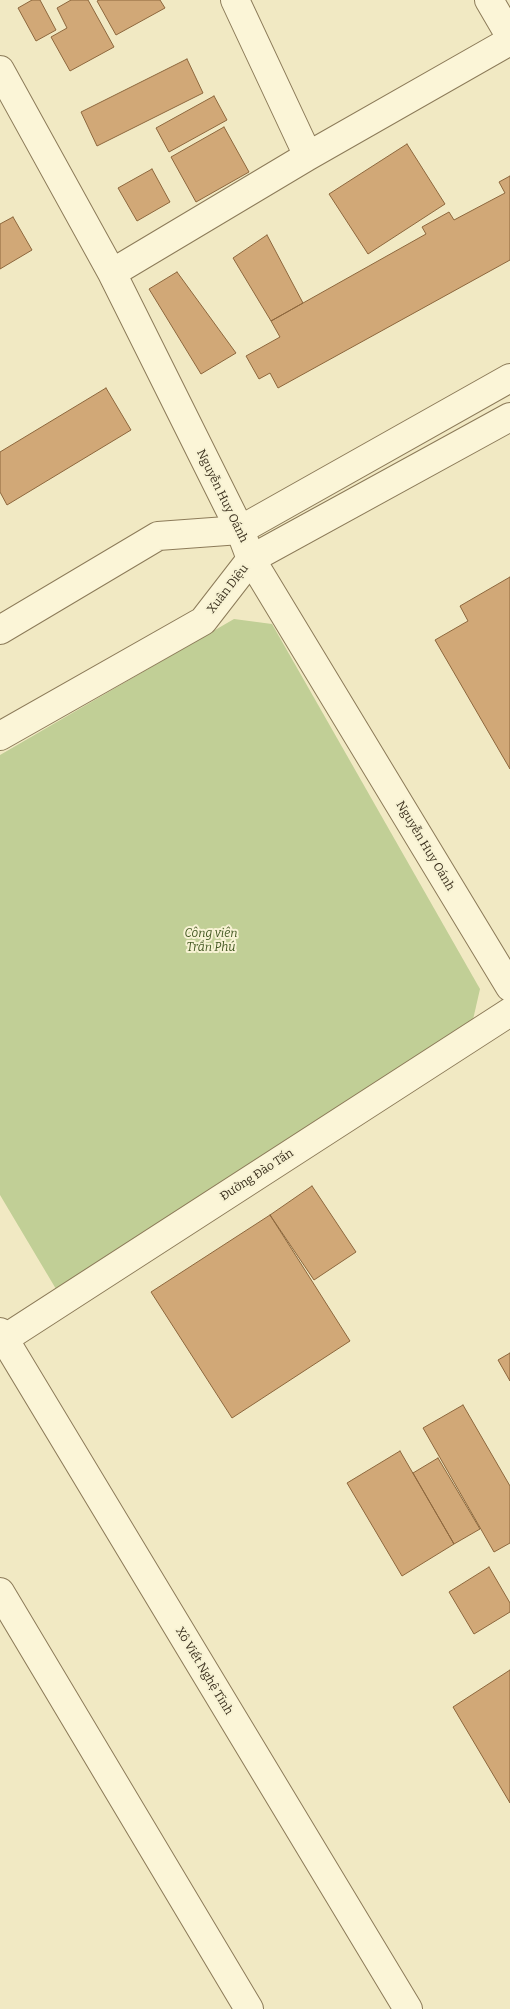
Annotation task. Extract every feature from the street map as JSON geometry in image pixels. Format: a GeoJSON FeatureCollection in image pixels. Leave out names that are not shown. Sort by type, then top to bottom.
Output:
{"type":"FeatureCollection","features":[{"type":"Feature","properties":{"kind":"street"},"geometry":{"type":"LineString","coordinates":[[235,0],[308,156]]}},
{"type":"Feature","properties":{"kind":"street"},"geometry":{"type":"LineString","coordinates":[[489,0],[510,36]]}},
{"type":"Feature","properties":{"kind":"street"},"geometry":{"type":"LineString","coordinates":[[112,273],[308,156],[510,41]]}},
{"type":"Feature","properties":{"kind":"street","name":"Nguyễn Huy Oánh"},"geometry":{"type":"LineString","coordinates":[[0,70],[112,273],[240,530],[251,559],[510,987]]}},
{"type":"Feature","properties":{"kind":"street"},"geometry":{"type":"LineString","coordinates":[[0,630],[158,536],[240,530],[510,378]]}},
{"type":"Feature","properties":{"kind":"street","name":"Xuân Diệu"},"geometry":{"type":"LineString","coordinates":[[0,736],[203,621],[251,559],[510,417]]}},
{"type":"Feature","properties":{"kind":"street","name":"Đường Đào Tấn"},"geometry":{"type":"LineString","coordinates":[[2,1336],[510,1012]]}},
{"type":"Feature","properties":{"kind":"street","name":"Xô Viết Nghệ Tĩnh"},"geometry":{"type":"LineString","coordinates":[[2,1336],[408,2009]]}},
{"type":"Feature","properties":{"kind":"street"},"geometry":{"type":"LineString","coordinates":[[0,1592],[250,2009]]}},
{"type":"Feature","properties":{"kind":"green space","name":"Công viên Trần Phú"},"geometry":{"type":"Polygon","coordinates":[[[234,619],[272,624],[480,989],[472,1024],[56,1289],[0,1195],[0,755],[234,619]]]}},
{"type":"Feature","properties":{"kind":"building"},"geometry":{"type":"Polygon","coordinates":[[[32,0],[40,0],[56,30],[36,41],[18,8],[32,0]]]}},
{"type":"Feature","properties":{"kind":"building"},"geometry":{"type":"Polygon","coordinates":[[[71,0],[88,0],[114,47],[70,71],[51,37],[67,28],[57,8],[71,0]]]}},
{"type":"Feature","properties":{"kind":"building"},"geometry":{"type":"Polygon","coordinates":[[[160,0],[165,8],[116,35],[97,1],[160,0]]]}},
{"type":"Feature","properties":{"kind":"building"},"geometry":{"type":"Polygon","coordinates":[[[187,59],[203,93],[97,146],[81,112],[187,59]]]}},
{"type":"Feature","properties":{"kind":"building"},"geometry":{"type":"Polygon","coordinates":[[[214,96],[227,120],[169,152],[156,128],[214,96]]]}},
{"type":"Feature","properties":{"kind":"building"},"geometry":{"type":"Polygon","coordinates":[[[224,127],[249,172],[196,202],[171,157],[224,127]]]}},
{"type":"Feature","properties":{"kind":"building"},"geometry":{"type":"Polygon","coordinates":[[[407,144],[445,204],[368,254],[329,194],[407,144]]]}},
{"type":"Feature","properties":{"kind":"building"},"geometry":{"type":"Polygon","coordinates":[[[152,169],[170,202],[137,221],[118,188],[152,169]]]}},
{"type":"Feature","properties":{"kind":"building"},"geometry":{"type":"Polygon","coordinates":[[[510,176],[510,260],[278,388],[270,373],[259,379],[246,356],[280,337],[271,321],[426,234],[422,227],[449,212],[454,220],[505,193],[499,182],[510,176]]]}},
{"type":"Feature","properties":{"kind":"building"},"geometry":{"type":"Polygon","coordinates":[[[13,217],[32,250],[0,269],[0,224],[13,217]]]}},
{"type":"Feature","properties":{"kind":"building"},"geometry":{"type":"Polygon","coordinates":[[[267,235],[303,303],[271,321],[233,258],[267,235]]]}},
{"type":"Feature","properties":{"kind":"building"},"geometry":{"type":"Polygon","coordinates":[[[177,272],[236,353],[201,374],[149,289],[177,272]]]}},
{"type":"Feature","properties":{"kind":"building"},"geometry":{"type":"Polygon","coordinates":[[[106,388],[131,430],[7,505],[0,492],[0,452],[106,388]]]}},
{"type":"Feature","properties":{"kind":"building"},"geometry":{"type":"Polygon","coordinates":[[[510,577],[510,769],[435,640],[468,621],[460,606],[510,577]]]}},
{"type":"Feature","properties":{"kind":"building"},"geometry":{"type":"Polygon","coordinates":[[[312,1186],[356,1252],[314,1280],[270,1215],[312,1186]]]}},
{"type":"Feature","properties":{"kind":"building"},"geometry":{"type":"Polygon","coordinates":[[[270,1215],[350,1341],[232,1418],[151,1292],[270,1215]]]}},
{"type":"Feature","properties":{"kind":"building"},"geometry":{"type":"Polygon","coordinates":[[[510,1353],[510,1381],[498,1360],[510,1353]]]}},
{"type":"Feature","properties":{"kind":"building"},"geometry":{"type":"Polygon","coordinates":[[[463,1405],[510,1486],[510,1543],[494,1552],[423,1428],[463,1405]]]}},
{"type":"Feature","properties":{"kind":"building"},"geometry":{"type":"Polygon","coordinates":[[[400,1451],[454,1544],[402,1576],[347,1483],[400,1451]]]}},
{"type":"Feature","properties":{"kind":"building"},"geometry":{"type":"Polygon","coordinates":[[[438,1458],[480,1529],[454,1544],[413,1473],[438,1458]]]}},
{"type":"Feature","properties":{"kind":"building"},"geometry":{"type":"Polygon","coordinates":[[[489,1567],[510,1603],[510,1612],[474,1634],[449,1592],[489,1567]]]}},
{"type":"Feature","properties":{"kind":"building"},"geometry":{"type":"Polygon","coordinates":[[[510,1670],[510,1803],[453,1707],[510,1670]]]}}]}
